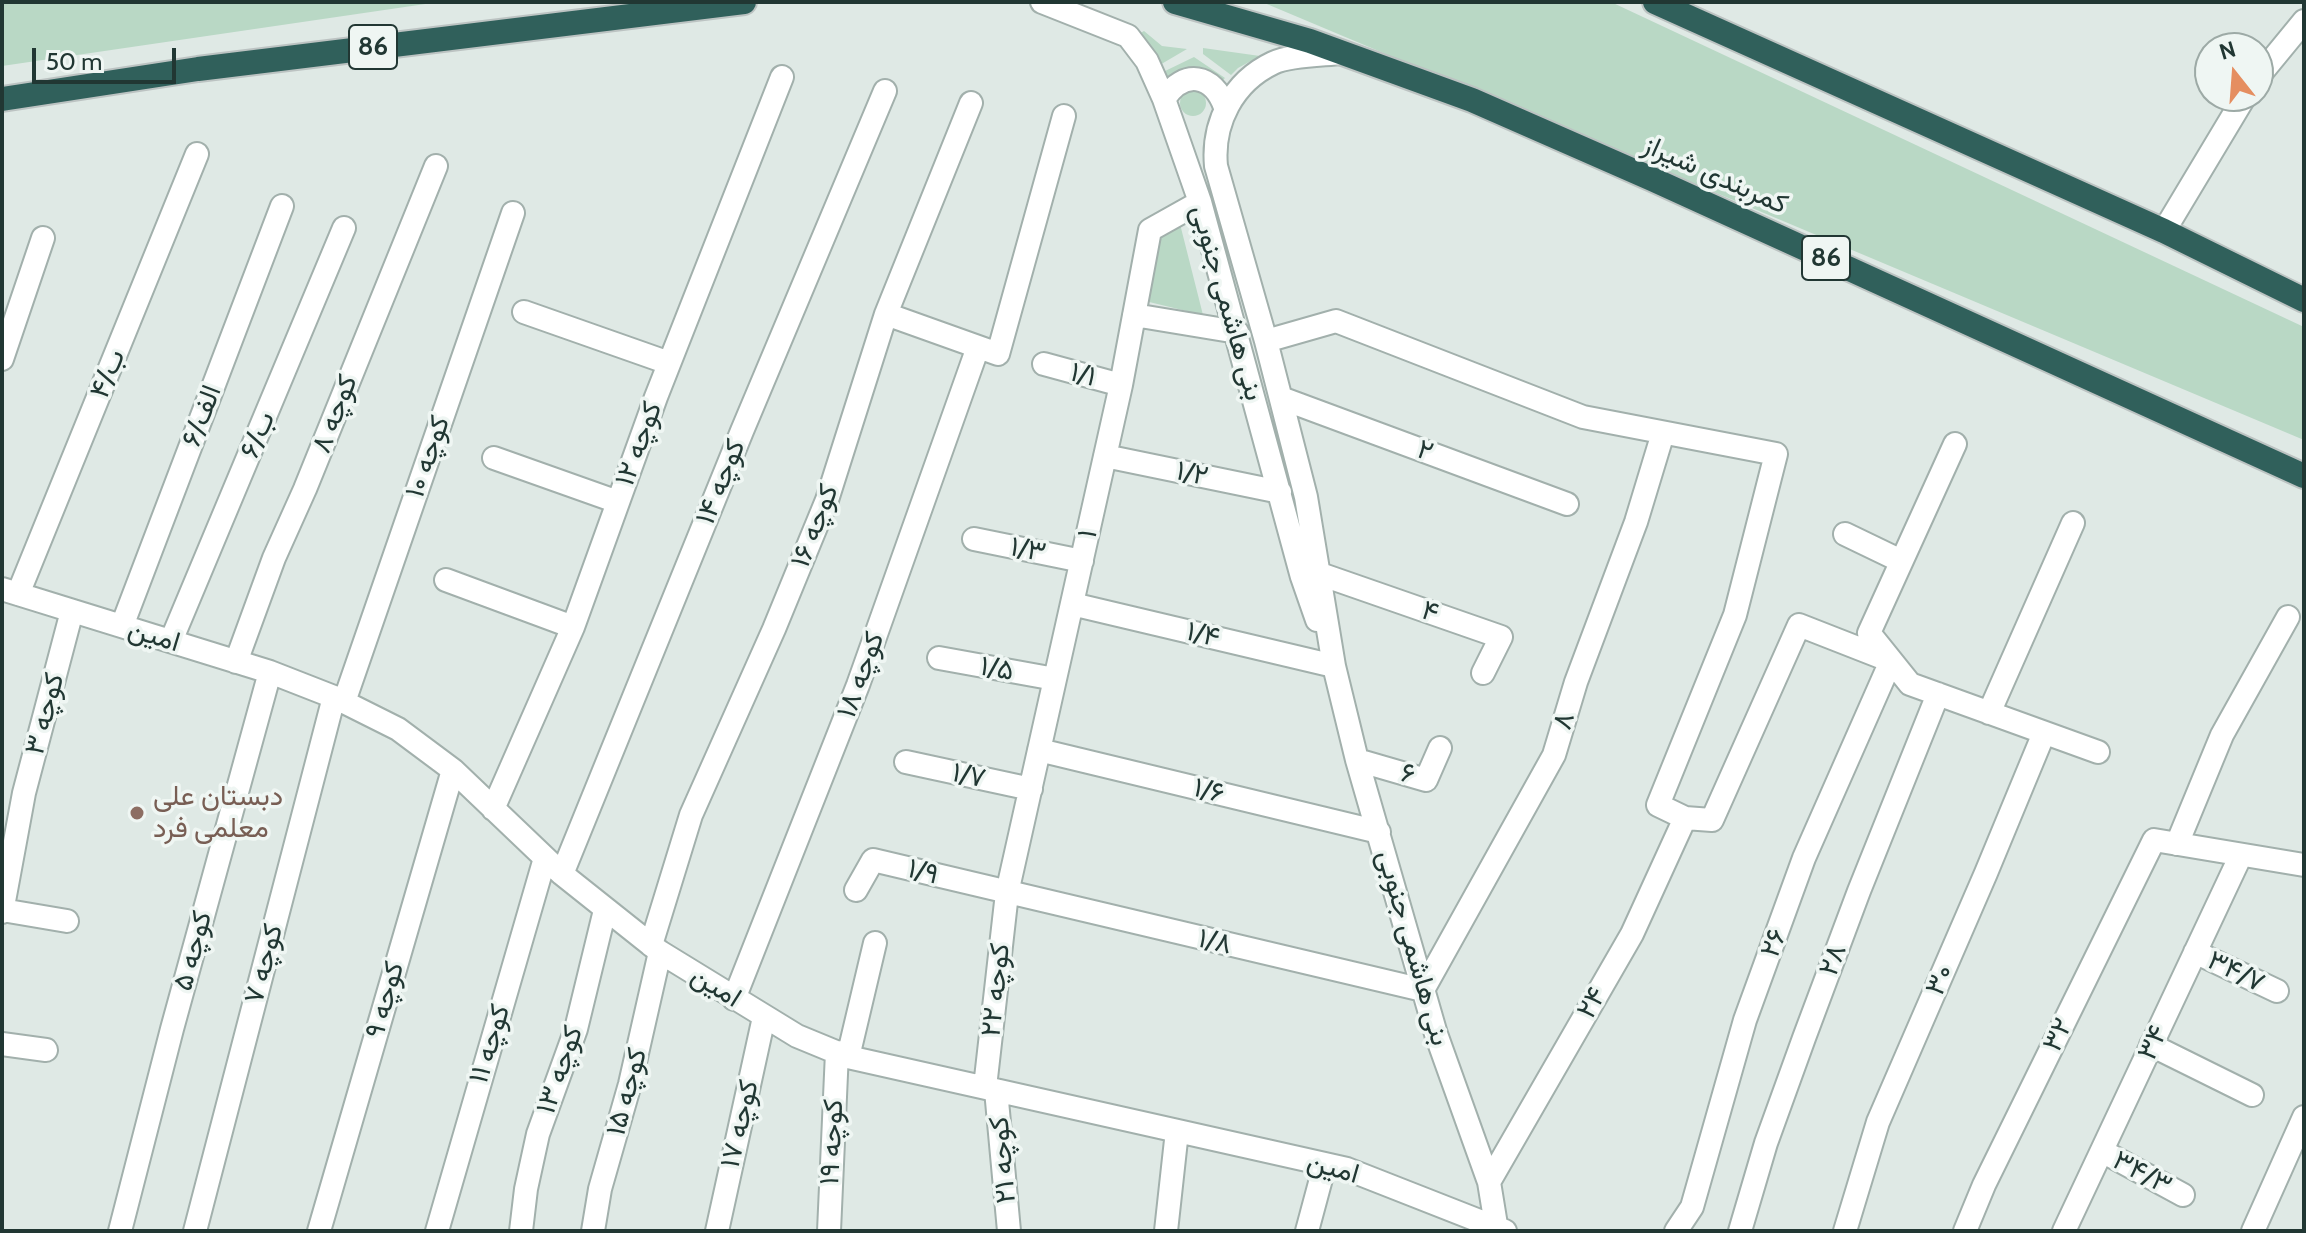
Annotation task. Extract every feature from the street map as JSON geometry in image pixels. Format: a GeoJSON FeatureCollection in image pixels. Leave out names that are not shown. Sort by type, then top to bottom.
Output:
{"type":"FeatureCollection","features":[{"type":"Feature","properties":{"kind":"highway","name":"86"},"geometry":{"type":"LineString","coordinates":[[2,99],[198,69],[744,2]]}},
{"type":"Feature","properties":{"kind":"highway","name":"کمربندی شیراز"},"geometry":{"type":"LineString","coordinates":[[1175,2],[1341,53],[1472,100],[2304,476]]}},
{"type":"Feature","properties":{"kind":"highway"},"geometry":{"type":"LineString","coordinates":[[1655,2],[2164,231],[2304,300]]}},
{"type":"Feature","properties":{"kind":"highway"},"geometry":{"type":"LineString","coordinates":[[2270,459],[2304,488]]}},
{"type":"Feature","properties":{"kind":"street","name":"بنی هاشمی جنوبی"},"geometry":{"type":"LineString","coordinates":[[1042,2],[1128,36],[1147,61],[1164,99],[1200,202],[1302,577],[1334,666]]}},
{"type":"Feature","properties":{"kind":"street"},"geometry":{"type":"LineString","coordinates":[[2274,58],[2304,21]]}},
{"type":"Feature","properties":{"kind":"street","name":"بنی هاشمی جنوبی"},"geometry":{"type":"LineString","coordinates":[[1341,53],[1274,62],[1246,81],[1225,107],[1214,151],[1216,166],[1306,497],[1334,666],[1357,760],[1423,990],[1489,1182],[1500,1230]]}},
{"type":"Feature","properties":{"kind":"street","name":"کوچه ۱۲"},"geometry":{"type":"LineString","coordinates":[[493,809],[573,627],[669,363],[782,77]]}},
{"type":"Feature","properties":{"kind":"street"},"geometry":{"type":"LineString","coordinates":[[1164,99],[1179,83],[1191,79],[1203,80],[1214,86],[1225,107]]}},
{"type":"Feature","properties":{"kind":"street","name":"کوچه ۱۴"},"geometry":{"type":"LineString","coordinates":[[562,874],[742,431],[885,91]]}},
{"type":"Feature","properties":{"kind":"street","name":"کوچه ۱۶"},"geometry":{"type":"LineString","coordinates":[[656,949],[691,815],[774,629],[827,500],[886,314],[971,103]]}},
{"type":"Feature","properties":{"kind":"street"},"geometry":{"type":"LineString","coordinates":[[2164,231],[2235,112]]}},
{"type":"Feature","properties":{"kind":"street"},"geometry":{"type":"LineString","coordinates":[[886,314],[998,354],[1064,116]]}},
{"type":"Feature","properties":{"kind":"street","name":"۴/ب"},"geometry":{"type":"LineString","coordinates":[[10,591],[197,154]]}},
{"type":"Feature","properties":{"kind":"street","name":"کوچه ۸"},"geometry":{"type":"LineString","coordinates":[[236,662],[274,558],[436,166]]}},
{"type":"Feature","properties":{"kind":"street","name":"۱"},"geometry":{"type":"LineString","coordinates":[[1007,893],[1121,385],[1150,230],[1200,202]]}},
{"type":"Feature","properties":{"kind":"street","name":"۶/الف"},"geometry":{"type":"LineString","coordinates":[[122,626],[282,206]]}},
{"type":"Feature","properties":{"kind":"street","name":"کوچه ۱۰"},"geometry":{"type":"LineString","coordinates":[[339,700],[513,213]]}},
{"type":"Feature","properties":{"kind":"street","name":"ب/۶"},"geometry":{"type":"LineString","coordinates":[[171,641],[344,228]]}},
{"type":"Feature","properties":{"kind":"street"},"geometry":{"type":"LineString","coordinates":[[2,359],[43,238]]}},
{"type":"Feature","properties":{"kind":"street"},"geometry":{"type":"LineString","coordinates":[[524,312],[669,363]]}},
{"type":"Feature","properties":{"kind":"street"},"geometry":{"type":"LineString","coordinates":[[1134,315],[1237,332]]}},
{"type":"Feature","properties":{"kind":"street"},"geometry":{"type":"LineString","coordinates":[[1266,341],[1336,321],[1583,417],[1776,454],[1735,615],[1658,805],[1685,818],[1712,820],[1799,625],[1891,661]]}},
{"type":"Feature","properties":{"kind":"street","name":"کوچه ۱۸"},"geometry":{"type":"LineString","coordinates":[[734,999],[858,685],[978,347]]}},
{"type":"Feature","properties":{"kind":"street","name":"۱/۱"},"geometry":{"type":"LineString","coordinates":[[1044,364],[1121,385]]}},
{"type":"Feature","properties":{"kind":"street","name":"۲"},"geometry":{"type":"LineString","coordinates":[[1281,398],[1567,504]]}},
{"type":"Feature","properties":{"kind":"street","name":"۸"},"geometry":{"type":"LineString","coordinates":[[1423,990],[1554,755],[1576,682],[1636,522],[1663,433]]}},
{"type":"Feature","properties":{"kind":"street"},"geometry":{"type":"LineString","coordinates":[[1955,444],[1869,633],[1910,684],[2098,752]]}},
{"type":"Feature","properties":{"kind":"street","name":"۱/۲"},"geometry":{"type":"LineString","coordinates":[[1105,456],[1280,492]]}},
{"type":"Feature","properties":{"kind":"street"},"geometry":{"type":"LineString","coordinates":[[494,458],[618,502]]}},
{"type":"Feature","properties":{"kind":"street"},"geometry":{"type":"LineString","coordinates":[[1989,713],[2073,523]]}},
{"type":"Feature","properties":{"kind":"street"},"geometry":{"type":"LineString","coordinates":[[1845,534],[1901,561]]}},
{"type":"Feature","properties":{"kind":"street","name":"۱/۳"},"geometry":{"type":"LineString","coordinates":[[974,539],[1082,561]]}},
{"type":"Feature","properties":{"kind":"street","name":"۴"},"geometry":{"type":"LineString","coordinates":[[1320,574],[1501,637],[1483,673]]}},
{"type":"Feature","properties":{"kind":"street"},"geometry":{"type":"LineString","coordinates":[[446,580],[573,627]]}},
{"type":"Feature","properties":{"kind":"street","name":"امین"},"geometry":{"type":"LineString","coordinates":[[10,591],[270,672],[339,700],[398,729],[453,770],[562,874],[605,910],[656,949],[797,1036],[842,1054],[1347,1169],[1500,1230]]}},
{"type":"Feature","properties":{"kind":"street","name":"۱/۴"},"geometry":{"type":"LineString","coordinates":[[1072,604],[1334,666]]}},
{"type":"Feature","properties":{"kind":"street","name":"کوچه ۳"},"geometry":{"type":"LineString","coordinates":[[2,910],[24,793],[72,611]]}},
{"type":"Feature","properties":{"kind":"street"},"geometry":{"type":"LineString","coordinates":[[2288,617],[2222,735],[2177,844],[2304,865]]}},
{"type":"Feature","properties":{"kind":"street","name":"۱/۵"},"geometry":{"type":"LineString","coordinates":[[939,658],[1055,679]]}},
{"type":"Feature","properties":{"kind":"street","name":"۲۶"},"geometry":{"type":"LineString","coordinates":[[1676,1231],[1692,1207],[1745,1020],[1804,858],[1891,661]]}},
{"type":"Feature","properties":{"kind":"street","name":"کوچه ۵"},"geometry":{"type":"LineString","coordinates":[[120,1231],[270,672]]}},
{"type":"Feature","properties":{"kind":"street","name":"۲۸"},"geometry":{"type":"LineString","coordinates":[[1740,1231],[1766,1143],[1804,1038],[1938,694]]}},
{"type":"Feature","properties":{"kind":"street","name":"کوچه ۷"},"geometry":{"type":"LineString","coordinates":[[195,1231],[339,700]]}},
{"type":"Feature","properties":{"kind":"street","name":"۳۰"},"geometry":{"type":"LineString","coordinates":[[1845,1231],[1878,1122],[2044,733]]}},
{"type":"Feature","properties":{"kind":"street","name":"۶"},"geometry":{"type":"LineString","coordinates":[[1357,760],[1426,780],[1440,748]]}},
{"type":"Feature","properties":{"kind":"street","name":"۱/۶"},"geometry":{"type":"LineString","coordinates":[[1039,750],[1379,832]]}},
{"type":"Feature","properties":{"kind":"street","name":"۱/۷"},"geometry":{"type":"LineString","coordinates":[[906,762],[1031,789]]}},
{"type":"Feature","properties":{"kind":"street","name":"کوچه ۹"},"geometry":{"type":"LineString","coordinates":[[319,1231],[453,770]]}},
{"type":"Feature","properties":{"kind":"street","name":"۲۴"},"geometry":{"type":"LineString","coordinates":[[1489,1182],[1632,934],[1685,818]]}},
{"type":"Feature","properties":{"kind":"street","name":"۳۲"},"geometry":{"type":"LineString","coordinates":[[1965,1231],[1984,1185],[2154,840],[2177,844]]}},
{"type":"Feature","properties":{"kind":"street","name":"۳۴"},"geometry":{"type":"LineString","coordinates":[[2064,1231],[2241,855]]}},
{"type":"Feature","properties":{"kind":"street","name":"کوچه ۱۱"},"geometry":{"type":"LineString","coordinates":[[437,1231],[545,858]]}},
{"type":"Feature","properties":{"kind":"street","name":"۱/۹"},"geometry":{"type":"LineString","coordinates":[[856,890],[873,860],[1007,893]]}},
{"type":"Feature","properties":{"kind":"street","name":"۱/۸"},"geometry":{"type":"LineString","coordinates":[[1007,893],[1423,990]]}},
{"type":"Feature","properties":{"kind":"street","name":"کوچه ۲۲"},"geometry":{"type":"LineString","coordinates":[[991,1088],[1007,893]]}},
{"type":"Feature","properties":{"kind":"street"},"geometry":{"type":"LineString","coordinates":[[2,910],[67,921]]}},
{"type":"Feature","properties":{"kind":"street","name":"کوچه ۱۳"},"geometry":{"type":"LineString","coordinates":[[521,1231],[538,1134],[576,1029],[605,910]]}},
{"type":"Feature","properties":{"kind":"street","name":"کوچه ۱۹"},"geometry":{"type":"LineString","coordinates":[[829,1231],[842,1054],[875,943]]}},
{"type":"Feature","properties":{"kind":"street","name":"کوچه ۱۵"},"geometry":{"type":"LineString","coordinates":[[593,1231],[600,1189],[630,1084],[656,949]]}},
{"type":"Feature","properties":{"kind":"street","name":"۳۴/۷"},"geometry":{"type":"LineString","coordinates":[[2195,952],[2277,991]]}},
{"type":"Feature","properties":{"kind":"street","name":"کوچه ۱۷"},"geometry":{"type":"LineString","coordinates":[[717,1231],[764,1017]]}},
{"type":"Feature","properties":{"kind":"street"},"geometry":{"type":"LineString","coordinates":[[2,1044],[46,1050]]}},
{"type":"Feature","properties":{"kind":"street"},"geometry":{"type":"LineString","coordinates":[[2151,1045],[2252,1095]]}},
{"type":"Feature","properties":{"kind":"street","name":"کوچه ۲۱"},"geometry":{"type":"LineString","coordinates":[[991,1088],[1009,1231]]}},
{"type":"Feature","properties":{"kind":"street"},"geometry":{"type":"LineString","coordinates":[[2253,1231],[2304,1117]]}},
{"type":"Feature","properties":{"kind":"street"},"geometry":{"type":"LineString","coordinates":[[1166,1231],[1177,1131]]}},
{"type":"Feature","properties":{"kind":"street","name":"۳۴/۳"},"geometry":{"type":"LineString","coordinates":[[2102,1151],[2183,1195]]}},
{"type":"Feature","properties":{"kind":"street"},"geometry":{"type":"LineString","coordinates":[[1307,1231],[1325,1164]]}},
{"type":"Feature","properties":{"kind":"green space"},"geometry":{"type":"Polygon","coordinates":[[[2,2],[439,2],[2,66],[2,2]]]}},
{"type":"Feature","properties":{"kind":"green space"},"geometry":{"type":"Polygon","coordinates":[[[1262,2],[1611,2],[2304,327],[2304,440],[1262,2]]]}},
{"type":"Feature","properties":{"kind":"green space"},"geometry":{"type":"Polygon","coordinates":[[[1144,31],[1162,46],[1187,49],[1158,66],[1135,36],[1144,31]]]}},
{"type":"Feature","properties":{"kind":"green space"},"geometry":{"type":"Polygon","coordinates":[[[1203,48],[1260,56],[1231,75],[1203,54],[1203,48]]]}},
{"type":"Feature","properties":{"kind":"green space"},"geometry":{"type":"Polygon","coordinates":[[[1194,57],[1225,78],[1219,84],[1197,68],[1164,79],[1161,73],[1194,57]]]}},
{"type":"Feature","properties":{"kind":"green space"},"geometry":{"type":"Polygon","coordinates":[[[1193,90],[1202,94],[1206,103],[1202,112],[1193,116],[1184,112],[1180,103],[1184,94],[1193,90]]]}},
{"type":"Feature","properties":{"kind":"green space"},"geometry":{"type":"Polygon","coordinates":[[[1180,224],[1203,315],[1145,301],[1162,235],[1180,224]]]}},
{"type":"Feature","properties":{"kind":"place","name":"دبستان علی معلمی فرد"},"geometry":{"type":"Point","coordinates":[137,813]}}]}
